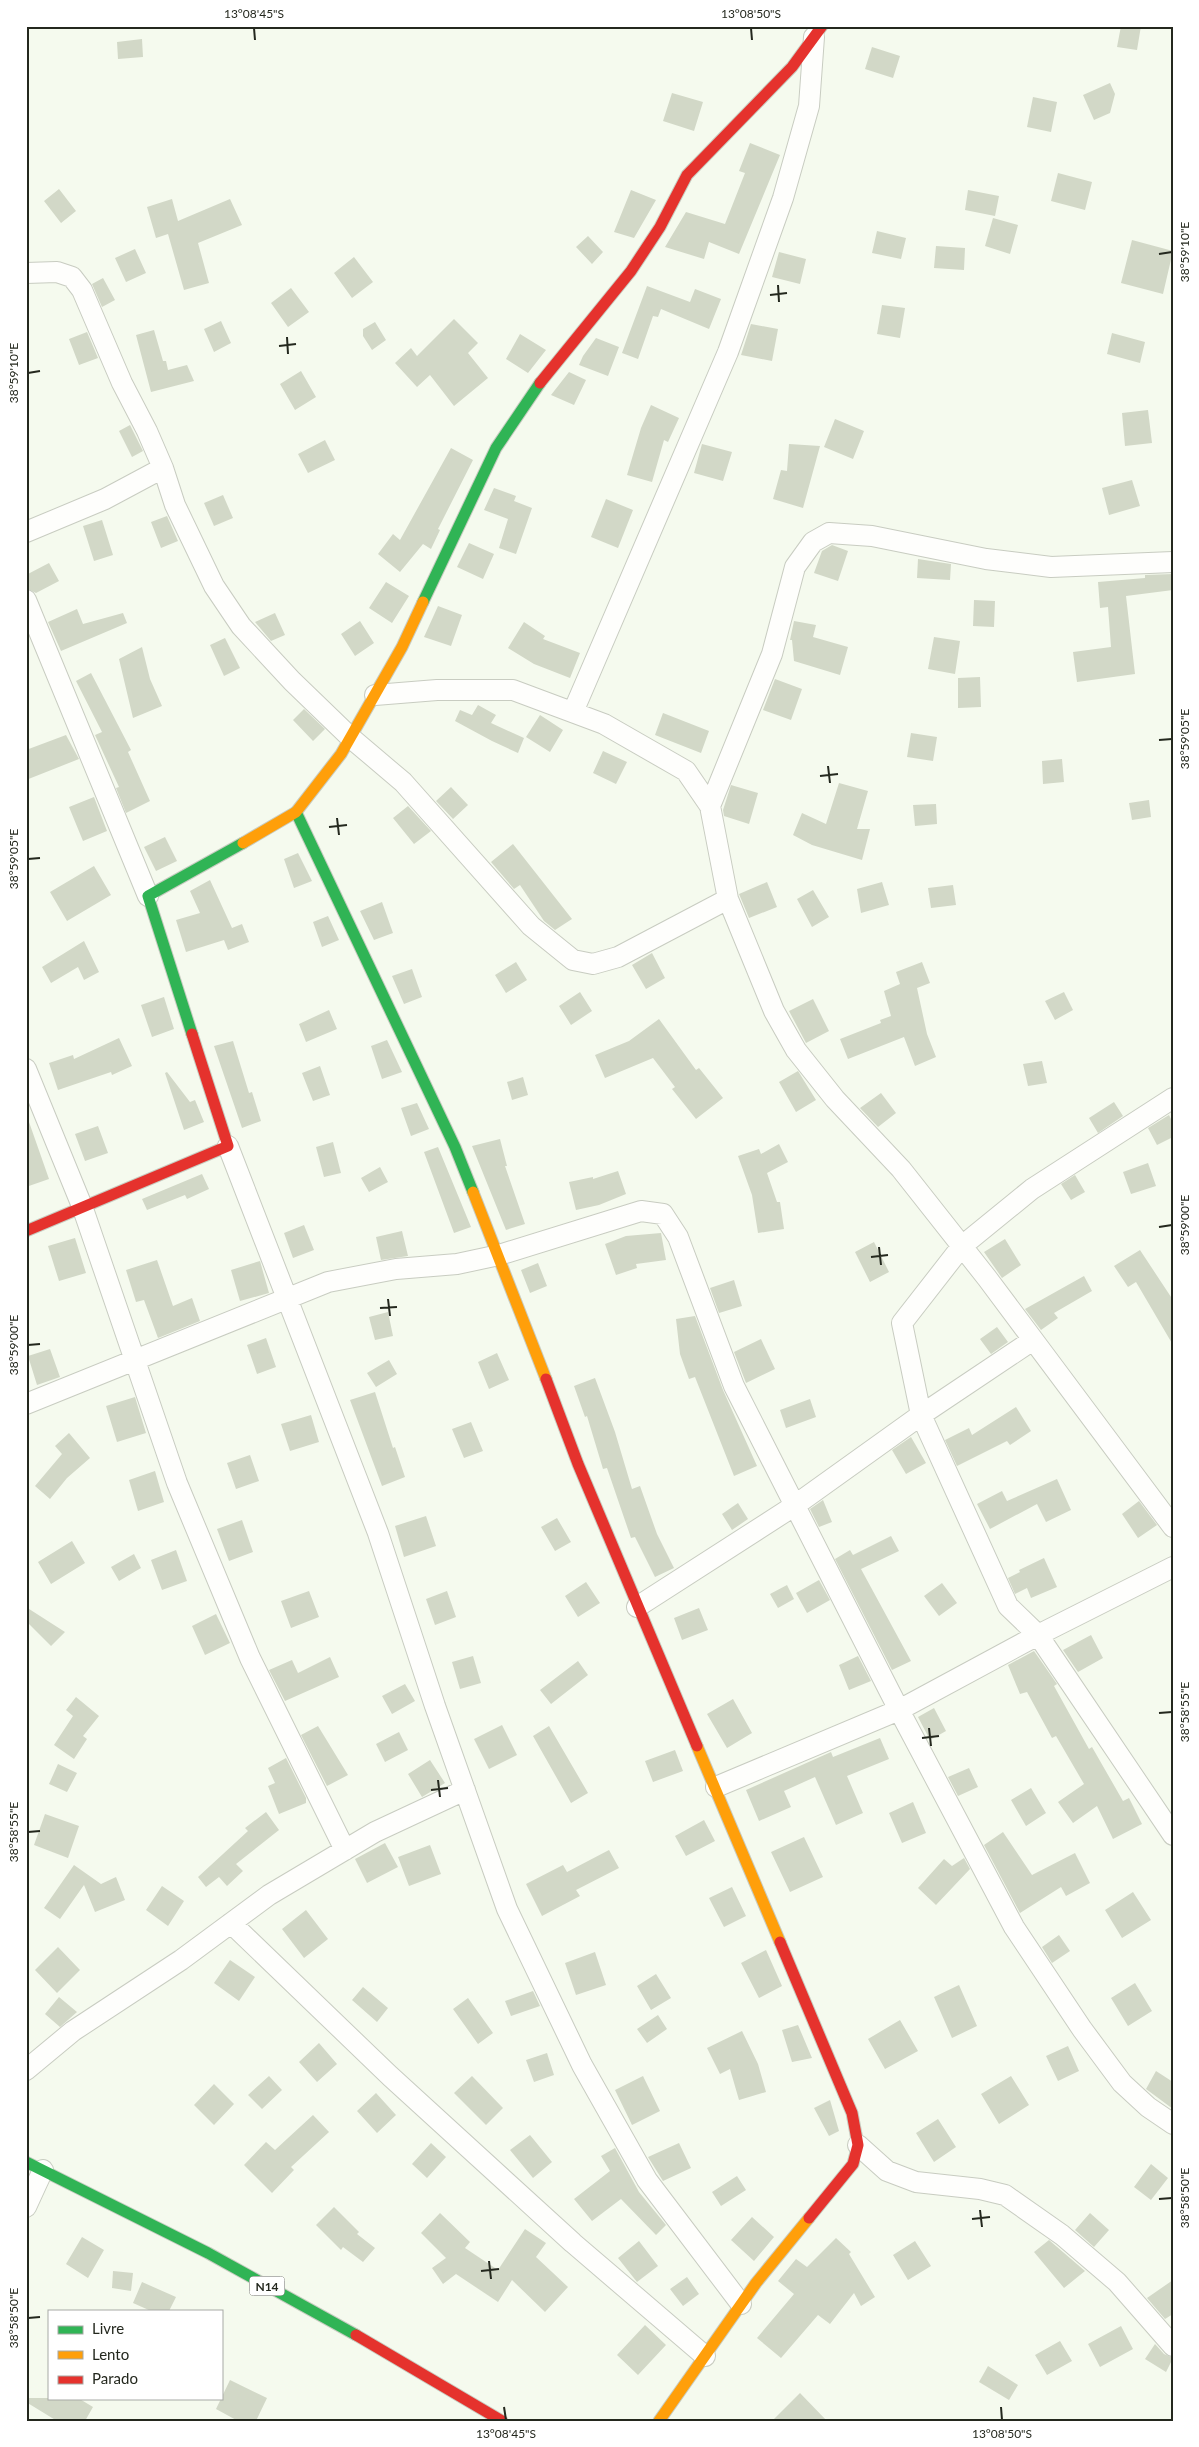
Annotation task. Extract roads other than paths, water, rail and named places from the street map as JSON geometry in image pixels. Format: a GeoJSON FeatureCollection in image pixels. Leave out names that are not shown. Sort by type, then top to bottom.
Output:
{"type":"FeatureCollection","features":[{"type":"Feature","properties":{"kind":"street"},"geometry":{"type":"LineString","coordinates":[[148,896],[296,812],[342,754],[402,647],[464,512],[501,441],[541,382],[631,271],[660,227],[687,175],[792,67],[818,31]]}},
{"type":"Feature","properties":{"kind":"street"},"geometry":{"type":"LineString","coordinates":[[573,712],[732,343],[783,198],[809,106],[818,31]]}},
{"type":"Feature","properties":{"kind":"street"},"geometry":{"type":"LineString","coordinates":[[26,272],[57,272],[72,276],[82,290],[122,383],[148,431],[163,468],[174,505],[214,586],[241,626],[292,681],[350,738],[403,782],[531,926],[573,960],[593,964],[618,957],[728,899]]}},
{"type":"Feature","properties":{"kind":"street"},"geometry":{"type":"LineString","coordinates":[[26,532],[105,499],[163,468]]}},
{"type":"Feature","properties":{"kind":"street"},"geometry":{"type":"LineString","coordinates":[[710,806],[772,654],[795,566],[813,542],[829,533],[872,536],[986,559],[1051,567],[1173,562]]}},
{"type":"Feature","properties":{"kind":"street"},"geometry":{"type":"LineString","coordinates":[[26,600],[148,896],[228,1146],[378,1533],[507,1909],[582,2065],[646,2180],[741,2304]]}},
{"type":"Feature","properties":{"kind":"street"},"geometry":{"type":"LineString","coordinates":[[375,695],[437,690],[513,690],[604,724],[686,771],[710,806],[728,899],[774,1011],[796,1050],[835,1098],[900,1169],[962,1246],[1173,1527]]}},
{"type":"Feature","properties":{"kind":"street"},"geometry":{"type":"LineString","coordinates":[[296,812],[455,1147],[499,1255],[578,1464],[852,2113],[858,2145],[853,2164],[762,2275],[659,2421]]}},
{"type":"Feature","properties":{"kind":"street"},"geometry":{"type":"LineString","coordinates":[[26,1069],[82,1206],[177,1483],[250,1658],[345,1850]]}},
{"type":"Feature","properties":{"kind":"street"},"geometry":{"type":"LineString","coordinates":[[1173,1098],[1032,1188],[962,1246],[902,1323],[921,1414],[1008,1606],[1038,1635],[1173,1835]]}},
{"type":"Feature","properties":{"kind":"street"},"geometry":{"type":"LineString","coordinates":[[26,1231],[228,1146]]}},
{"type":"Feature","properties":{"kind":"street"},"geometry":{"type":"LineString","coordinates":[[26,1404],[328,1282],[396,1269],[457,1264],[499,1255],[641,1211],[662,1214],[678,1237],[734,1386],[794,1506],[1019,1935],[1082,2029],[1122,2083],[1148,2107],[1173,2124]]}},
{"type":"Feature","properties":{"kind":"street"},"geometry":{"type":"LineString","coordinates":[[637,1607],[794,1506],[921,1414],[1033,1340]]}},
{"type":"Feature","properties":{"kind":"street"},"geometry":{"type":"LineString","coordinates":[[716,1788],[900,1710],[1038,1635],[1173,1567]]}},
{"type":"Feature","properties":{"kind":"street"},"geometry":{"type":"LineString","coordinates":[[26,2070],[73,2031],[181,1960],[269,1895],[375,1832],[465,1790]]}},
{"type":"Feature","properties":{"kind":"street"},"geometry":{"type":"LineString","coordinates":[[231,1923],[390,2076],[566,2236],[705,2356]]}},
{"type":"Feature","properties":{"kind":"street"},"geometry":{"type":"LineString","coordinates":[[858,2145],[887,2172],[916,2182],[980,2189],[1005,2195],[1062,2235],[1117,2282],[1173,2346]]}},
{"type":"Feature","properties":{"kind":"street"},"geometry":{"type":"LineString","coordinates":[[26,2207],[35,2166]]}},
{"type":"Feature","properties":{"kind":"street","name":"N14"},"geometry":{"type":"LineString","coordinates":[[35,2166],[235,2268],[407,2364],[502,2421]]}}]}
